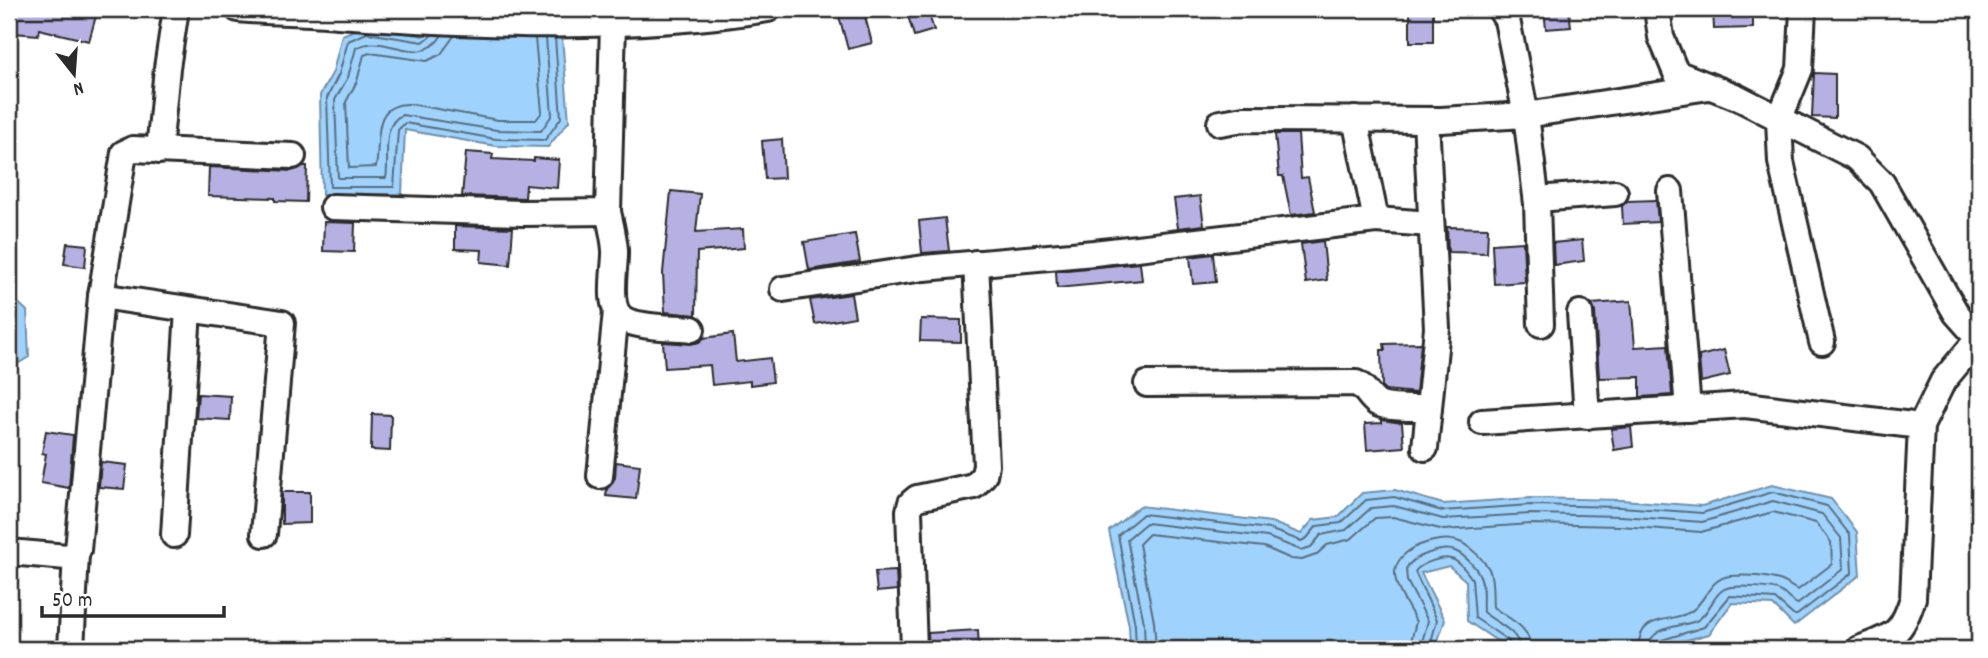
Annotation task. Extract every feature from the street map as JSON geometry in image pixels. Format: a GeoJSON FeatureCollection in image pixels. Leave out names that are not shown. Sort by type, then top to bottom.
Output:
{"type":"FeatureCollection","features":[{"type":"Feature","properties":{"kind":"street"},"geometry":{"type":"LineString","coordinates":[[159,151],[176,9]]}},
{"type":"Feature","properties":{"kind":"street"},"geometry":{"type":"LineString","coordinates":[[238,9],[380,14],[486,23],[613,23],[726,16],[768,9]]}},
{"type":"Feature","properties":{"kind":"street"},"geometry":{"type":"LineString","coordinates":[[1500,9],[1507,20],[1526,115],[1537,199],[1541,324]]}},
{"type":"Feature","properties":{"kind":"street"},"geometry":{"type":"LineString","coordinates":[[1657,9],[1661,37],[1676,73],[1737,97],[1857,158],[1882,183],[1956,313],[1978,339],[1943,381],[1921,426],[1913,598],[1907,618],[1895,634],[1859,649]]}},
{"type":"Feature","properties":{"kind":"street"},"geometry":{"type":"LineString","coordinates":[[1803,9],[1800,69],[1779,120],[1781,162],[1822,342]]}},
{"type":"Feature","properties":{"kind":"street"},"geometry":{"type":"LineString","coordinates":[[600,477],[616,311],[613,301],[614,236],[608,212],[613,23]]}},
{"type":"Feature","properties":{"kind":"street"},"geometry":{"type":"LineString","coordinates":[[1220,123],[1244,119],[1426,120],[1526,115],[1710,87]]}},
{"type":"Feature","properties":{"kind":"street"},"geometry":{"type":"LineString","coordinates":[[1355,119],[1376,220]]}},
{"type":"Feature","properties":{"kind":"street"},"geometry":{"type":"LineString","coordinates":[[1425,449],[1437,328],[1426,120]]}},
{"type":"Feature","properties":{"kind":"street"},"geometry":{"type":"LineString","coordinates":[[71,649],[76,554],[101,296],[124,153],[133,149],[293,156]]}},
{"type":"Feature","properties":{"kind":"street"},"geometry":{"type":"LineString","coordinates":[[1670,191],[1688,409]]}},
{"type":"Feature","properties":{"kind":"street"},"geometry":{"type":"LineString","coordinates":[[1537,199],[1615,192]]}},
{"type":"Feature","properties":{"kind":"street"},"geometry":{"type":"LineString","coordinates":[[333,207],[608,212]]}},
{"type":"Feature","properties":{"kind":"street"},"geometry":{"type":"LineString","coordinates":[[783,289],[976,263],[1094,253],[1376,220],[1431,224]]}},
{"type":"Feature","properties":{"kind":"street"},"geometry":{"type":"LineString","coordinates":[[914,649],[909,511],[911,503],[917,498],[974,486],[984,475],[986,465],[976,263]]}},
{"type":"Feature","properties":{"kind":"street"},"geometry":{"type":"LineString","coordinates":[[101,296],[282,323],[264,534]]}},
{"type":"Feature","properties":{"kind":"street"},"geometry":{"type":"LineString","coordinates":[[174,535],[188,310]]}},
{"type":"Feature","properties":{"kind":"street"},"geometry":{"type":"LineString","coordinates":[[616,311],[624,320],[644,325],[692,329]]}},
{"type":"Feature","properties":{"kind":"street"},"geometry":{"type":"LineString","coordinates":[[1580,313],[1587,416]]}},
{"type":"Feature","properties":{"kind":"street"},"geometry":{"type":"LineString","coordinates":[[1147,384],[1356,383],[1363,386],[1374,402],[1382,406],[1429,408]]}},
{"type":"Feature","properties":{"kind":"street"},"geometry":{"type":"LineString","coordinates":[[1482,422],[1745,405],[1921,426]]}},
{"type":"Feature","properties":{"kind":"street"},"geometry":{"type":"LineString","coordinates":[[9,552],[62,557],[76,554]]}},
{"type":"Feature","properties":{"kind":"water"},"geometry":{"type":"Polygon","coordinates":[[[441,9],[562,9],[569,121],[548,147],[496,146],[405,130],[402,194],[322,195],[320,95],[333,72],[342,35],[366,26],[423,36],[441,9]]]}},
{"type":"Feature","properties":{"kind":"water"},"geometry":{"type":"Polygon","coordinates":[[[9,294],[27,311],[29,357],[9,369],[9,294]]]}},
{"type":"Feature","properties":{"kind":"water"},"geometry":{"type":"Polygon","coordinates":[[[1772,485],[1831,499],[1857,532],[1860,575],[1794,626],[1773,605],[1732,603],[1709,634],[1653,649],[1509,649],[1467,621],[1466,581],[1449,566],[1421,573],[1445,620],[1435,649],[1130,649],[1129,626],[1109,531],[1140,506],[1271,522],[1301,534],[1313,520],[1338,517],[1362,493],[1395,490],[1443,504],[1531,498],[1622,500],[1702,506],[1772,485]]]}},
{"type":"Feature","properties":{"kind":"building"},"geometry":{"type":"Polygon","coordinates":[[[9,9],[67,9],[96,16],[89,41],[39,29],[38,35],[14,33],[15,22],[9,21],[9,9]]]}},
{"type":"Feature","properties":{"kind":"building"},"geometry":{"type":"Polygon","coordinates":[[[837,9],[863,9],[872,43],[848,49],[837,9]]]}},
{"type":"Feature","properties":{"kind":"building"},"geometry":{"type":"Polygon","coordinates":[[[906,9],[927,9],[934,30],[914,36],[906,9]]]}},
{"type":"Feature","properties":{"kind":"building"},"geometry":{"type":"Polygon","coordinates":[[[1410,9],[1433,9],[1433,42],[1410,42],[1410,9]]]}},
{"type":"Feature","properties":{"kind":"building"},"geometry":{"type":"Polygon","coordinates":[[[1544,9],[1569,9],[1571,27],[1546,29],[1544,9]]]}},
{"type":"Feature","properties":{"kind":"building"},"geometry":{"type":"Polygon","coordinates":[[[1713,9],[1753,9],[1753,28],[1714,29],[1713,9]]]}},
{"type":"Feature","properties":{"kind":"building"},"geometry":{"type":"Polygon","coordinates":[[[1814,73],[1835,74],[1835,118],[1812,117],[1814,73]]]}},
{"type":"Feature","properties":{"kind":"building"},"geometry":{"type":"Polygon","coordinates":[[[1275,134],[1298,134],[1301,178],[1308,177],[1315,212],[1291,215],[1283,176],[1279,176],[1275,134]]]}},
{"type":"Feature","properties":{"kind":"building"},"geometry":{"type":"Polygon","coordinates":[[[782,139],[784,178],[765,179],[762,141],[782,139]]]}},
{"type":"Feature","properties":{"kind":"building"},"geometry":{"type":"Polygon","coordinates":[[[466,152],[493,154],[492,159],[559,160],[557,188],[526,185],[525,198],[462,196],[466,152]]]}},
{"type":"Feature","properties":{"kind":"building"},"geometry":{"type":"Polygon","coordinates":[[[307,166],[306,202],[208,196],[209,167],[292,171],[307,166]]]}},
{"type":"Feature","properties":{"kind":"building"},"geometry":{"type":"Polygon","coordinates":[[[671,191],[700,194],[696,232],[743,229],[744,248],[697,252],[696,315],[665,312],[663,273],[671,191]]]}},
{"type":"Feature","properties":{"kind":"building"},"geometry":{"type":"Polygon","coordinates":[[[1200,196],[1204,225],[1178,228],[1174,199],[1200,196]]]}},
{"type":"Feature","properties":{"kind":"building"},"geometry":{"type":"Polygon","coordinates":[[[1656,200],[1658,222],[1623,224],[1622,206],[1627,201],[1656,200]]]}},
{"type":"Feature","properties":{"kind":"building"},"geometry":{"type":"Polygon","coordinates":[[[945,218],[949,251],[922,253],[919,221],[945,218]]]}},
{"type":"Feature","properties":{"kind":"building"},"geometry":{"type":"Polygon","coordinates":[[[324,222],[355,223],[354,252],[323,251],[324,222]]]}},
{"type":"Feature","properties":{"kind":"building"},"geometry":{"type":"Polygon","coordinates":[[[455,226],[513,228],[510,265],[481,262],[482,250],[455,249],[455,226]]]}},
{"type":"Feature","properties":{"kind":"building"},"geometry":{"type":"Polygon","coordinates":[[[1447,227],[1488,228],[1487,253],[1448,252],[1447,227]]]}},
{"type":"Feature","properties":{"kind":"building"},"geometry":{"type":"Polygon","coordinates":[[[855,234],[860,262],[809,270],[804,242],[855,234]]]}},
{"type":"Feature","properties":{"kind":"building"},"geometry":{"type":"Polygon","coordinates":[[[1582,240],[1584,261],[1554,265],[1553,243],[1582,240]]]}},
{"type":"Feature","properties":{"kind":"building"},"geometry":{"type":"Polygon","coordinates":[[[1323,241],[1327,280],[1306,283],[1301,244],[1323,241]]]}},
{"type":"Feature","properties":{"kind":"building"},"geometry":{"type":"Polygon","coordinates":[[[1523,242],[1525,282],[1494,284],[1492,244],[1523,242]]]}},
{"type":"Feature","properties":{"kind":"building"},"geometry":{"type":"Polygon","coordinates":[[[67,243],[87,245],[85,267],[64,264],[67,243]]]}},
{"type":"Feature","properties":{"kind":"building"},"geometry":{"type":"Polygon","coordinates":[[[1213,254],[1216,282],[1193,284],[1190,257],[1213,254]]]}},
{"type":"Feature","properties":{"kind":"building"},"geometry":{"type":"Polygon","coordinates":[[[1140,263],[1142,280],[1057,288],[1056,271],[1140,263]]]}},
{"type":"Feature","properties":{"kind":"building"},"geometry":{"type":"Polygon","coordinates":[[[851,294],[855,317],[815,324],[810,300],[851,294]]]}},
{"type":"Feature","properties":{"kind":"building"},"geometry":{"type":"Polygon","coordinates":[[[1631,301],[1635,347],[1668,345],[1672,395],[1640,397],[1640,377],[1599,378],[1595,312],[1592,304],[1631,301]]]}},
{"type":"Feature","properties":{"kind":"building"},"geometry":{"type":"Polygon","coordinates":[[[921,319],[961,320],[961,342],[920,341],[921,319]]]}},
{"type":"Feature","properties":{"kind":"building"},"geometry":{"type":"Polygon","coordinates":[[[733,334],[736,362],[770,358],[773,382],[750,385],[750,381],[712,385],[710,365],[665,368],[663,342],[691,344],[704,338],[733,334]]]}},
{"type":"Feature","properties":{"kind":"building"},"geometry":{"type":"Polygon","coordinates":[[[1421,343],[1416,393],[1385,390],[1382,387],[1381,350],[1385,350],[1384,344],[1421,343]]]}},
{"type":"Feature","properties":{"kind":"building"},"geometry":{"type":"Polygon","coordinates":[[[1724,350],[1730,375],[1701,382],[1699,356],[1724,350]]]}},
{"type":"Feature","properties":{"kind":"building"},"geometry":{"type":"Polygon","coordinates":[[[198,394],[231,396],[230,420],[196,418],[198,394]]]}},
{"type":"Feature","properties":{"kind":"building"},"geometry":{"type":"Polygon","coordinates":[[[372,414],[391,415],[390,451],[371,450],[372,414]]]}},
{"type":"Feature","properties":{"kind":"building"},"geometry":{"type":"Polygon","coordinates":[[[1382,420],[1402,423],[1404,447],[1367,450],[1365,424],[1382,423],[1382,420]]]}},
{"type":"Feature","properties":{"kind":"building"},"geometry":{"type":"Polygon","coordinates":[[[1631,427],[1633,447],[1614,450],[1611,429],[1631,427]]]}},
{"type":"Feature","properties":{"kind":"building"},"geometry":{"type":"Polygon","coordinates":[[[46,431],[73,435],[69,488],[41,483],[46,454],[42,453],[46,431]]]}},
{"type":"Feature","properties":{"kind":"building"},"geometry":{"type":"Polygon","coordinates":[[[101,462],[127,465],[124,489],[99,487],[101,462]]]}},
{"type":"Feature","properties":{"kind":"building"},"geometry":{"type":"Polygon","coordinates":[[[616,462],[640,465],[636,499],[606,496],[607,489],[615,478],[616,462]]]}},
{"type":"Feature","properties":{"kind":"building"},"geometry":{"type":"Polygon","coordinates":[[[282,492],[310,492],[310,523],[282,524],[282,492]]]}},
{"type":"Feature","properties":{"kind":"building"},"geometry":{"type":"Polygon","coordinates":[[[896,571],[897,590],[877,592],[875,572],[896,571]]]}},
{"type":"Feature","properties":{"kind":"building"},"geometry":{"type":"Polygon","coordinates":[[[978,630],[979,649],[929,649],[928,633],[978,630]]]}}]}
